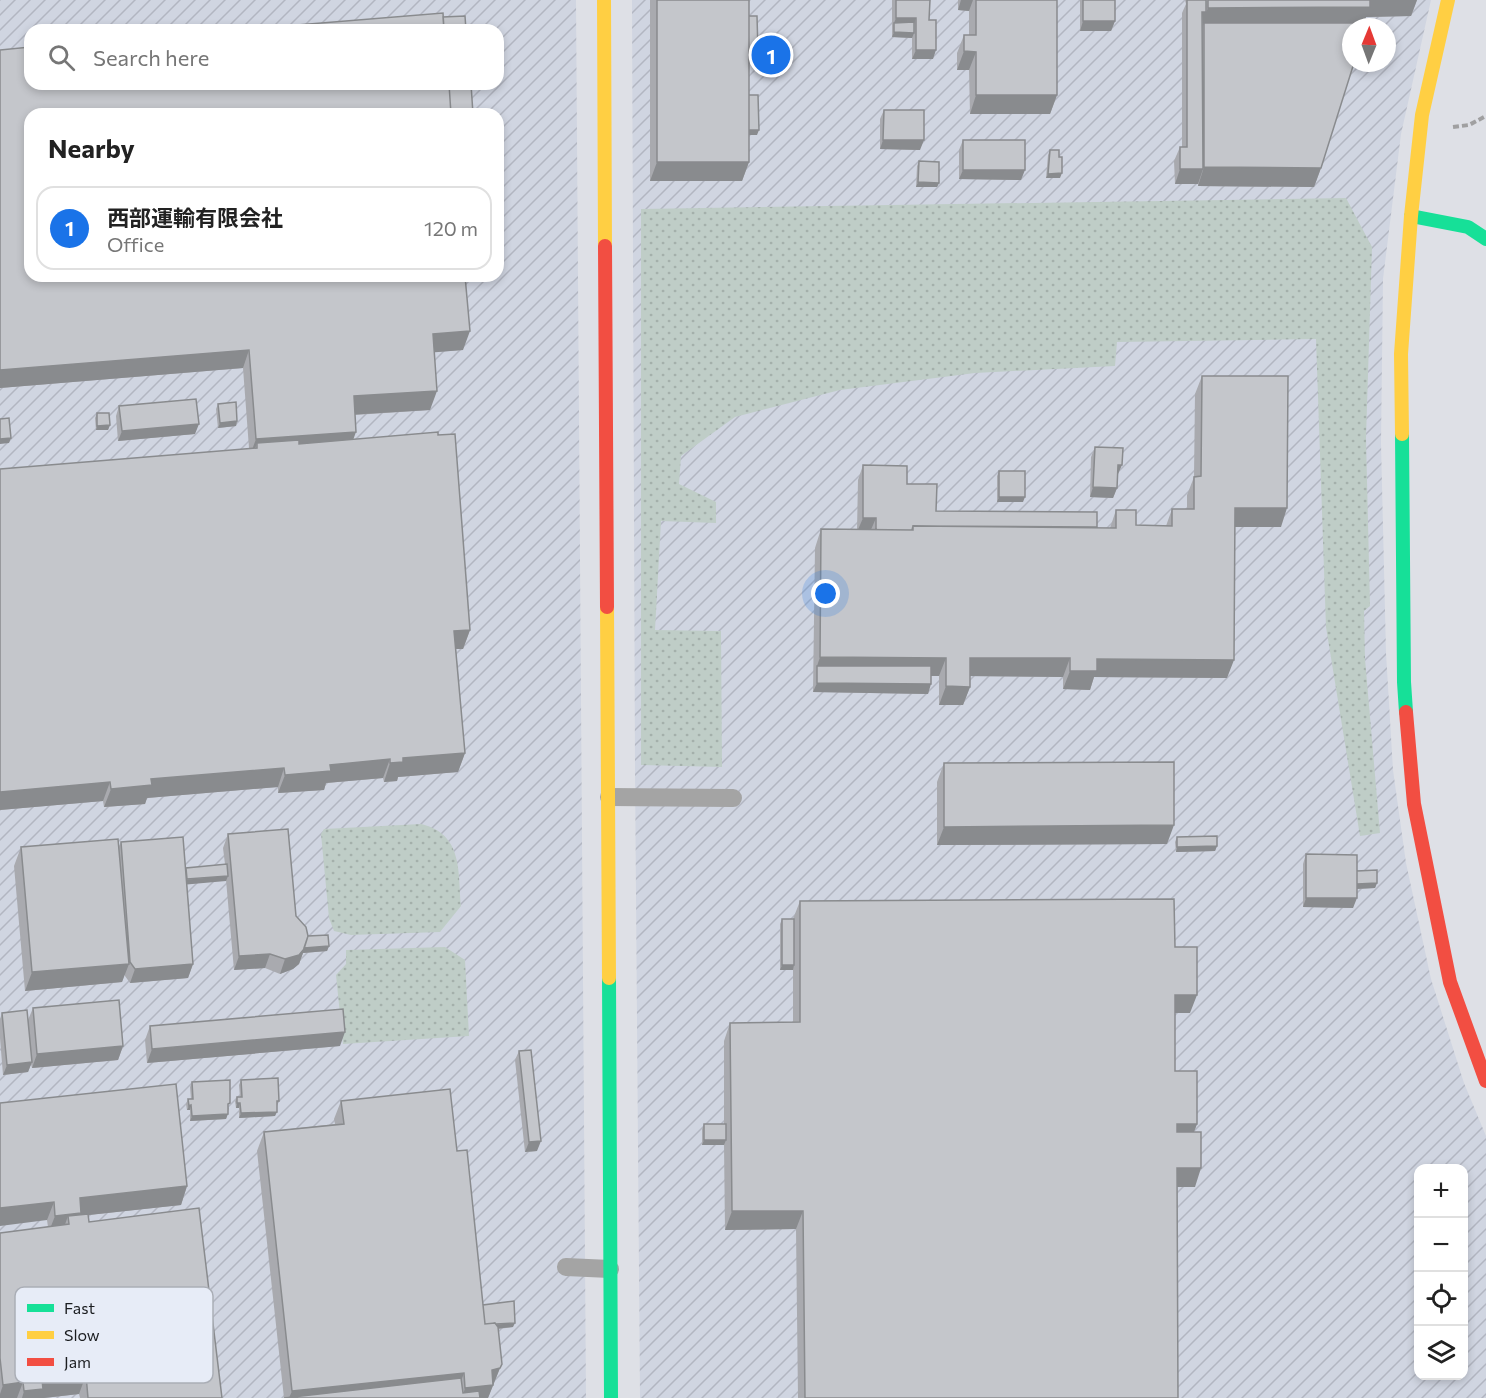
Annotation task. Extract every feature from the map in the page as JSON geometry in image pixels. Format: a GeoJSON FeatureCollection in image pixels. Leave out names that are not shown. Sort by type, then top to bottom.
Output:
{"type":"FeatureCollection","features":[{"type":"Feature","properties":{"kind":"street"},"geometry":{"type":"LineString","coordinates":[[604,0],[611,1398]]}},
{"type":"Feature","properties":{"kind":"street"},"geometry":{"type":"LineString","coordinates":[[1448,0],[1422,115],[1411,216],[1401,365],[1404,682],[1414,804],[1450,982],[1486,1082]]}},
{"type":"Feature","properties":{"kind":"street"},"geometry":{"type":"LineString","coordinates":[[1411,216],[1468,227],[1486,239]]}},
{"type":"Feature","properties":{"kind":"lane"},"geometry":{"type":"LineString","coordinates":[[609,797],[733,798]]}},
{"type":"Feature","properties":{"kind":"lane"},"geometry":{"type":"LineString","coordinates":[[566,1267],[610,1269]]}},
{"type":"Feature","properties":{"kind":"shaded area"},"geometry":{"type":"Polygon","coordinates":[[[0,0],[576,0],[586,1398],[0,1398],[0,0]]]}},
{"type":"Feature","properties":{"kind":"shaded area"},"geometry":{"type":"Polygon","coordinates":[[[632,0],[1431,0],[1401,134],[1383,279],[1381,443],[1386,653],[1393,770],[1406,863],[1431,979],[1464,1083],[1486,1136],[1486,1398],[640,1398],[632,0]]]}},
{"type":"Feature","properties":{"kind":"shaded area"},"geometry":{"type":"Polygon","coordinates":[[[1346,198],[1372,247],[1366,438],[1370,606],[1364,611],[1365,659],[1380,833],[1360,836],[1326,627],[1316,339],[1117,342],[1115,366],[975,373],[840,390],[735,417],[681,456],[679,484],[716,502],[716,523],[661,521],[655,630],[721,631],[722,767],[641,765],[641,209],[1346,198]]]}},
{"type":"Feature","properties":{"kind":"shaded area"},"geometry":{"type":"Polygon","coordinates":[[[421,824],[445,836],[456,856],[458,867],[461,906],[440,932],[351,935],[334,931],[329,918],[321,834],[324,829],[421,824]]]}},
{"type":"Feature","properties":{"kind":"shaded area"},"geometry":{"type":"Polygon","coordinates":[[[445,947],[465,960],[469,1036],[343,1044],[336,975],[346,964],[346,950],[445,947]]]}},
{"type":"Feature","properties":{"kind":"building"},"geometry":{"type":"Polygon","coordinates":[[[657,0],[749,0],[749,162],[657,162],[657,0]]]}},
{"type":"Feature","properties":{"kind":"building"},"geometry":{"type":"Polygon","coordinates":[[[896,0],[930,0],[929,20],[936,20],[936,50],[916,50],[916,18],[896,18],[896,0]]]}},
{"type":"Feature","properties":{"kind":"building"},"geometry":{"type":"Polygon","coordinates":[[[976,0],[1057,0],[1057,95],[976,95],[976,52],[964,51],[964,35],[976,35],[976,0]]]}},
{"type":"Feature","properties":{"kind":"building"},"geometry":{"type":"Polygon","coordinates":[[[1083,0],[1115,0],[1115,21],[1083,21],[1083,0]]]}},
{"type":"Feature","properties":{"kind":"building"},"geometry":{"type":"Polygon","coordinates":[[[1187,0],[1206,0],[1206,12],[1202,12],[1203,169],[1180,169],[1180,147],[1187,147],[1187,0]]]}},
{"type":"Feature","properties":{"kind":"building"},"geometry":{"type":"Polygon","coordinates":[[[1208,0],[1370,0],[1370,7],[1208,8],[1208,0]]]}},
{"type":"Feature","properties":{"kind":"building"},"geometry":{"type":"Polygon","coordinates":[[[443,13],[444,24],[308,24],[443,13]]]}},
{"type":"Feature","properties":{"kind":"building"},"geometry":{"type":"Polygon","coordinates":[[[465,16],[466,24],[444,24],[443,17],[465,16]]]}},
{"type":"Feature","properties":{"kind":"building"},"geometry":{"type":"Polygon","coordinates":[[[749,16],[757,16],[758,52],[749,52],[749,16]]]}},
{"type":"Feature","properties":{"kind":"building"},"geometry":{"type":"Polygon","coordinates":[[[914,22],[914,33],[894,32],[894,23],[914,22]]]}},
{"type":"Feature","properties":{"kind":"building"},"geometry":{"type":"Polygon","coordinates":[[[1204,23],[1342,23],[1342,72],[1351,72],[1321,168],[1204,167],[1204,23]]]}},
{"type":"Feature","properties":{"kind":"building"},"geometry":{"type":"Polygon","coordinates":[[[24,48],[24,90],[449,90],[451,108],[24,108],[24,282],[466,282],[470,331],[433,334],[437,391],[354,396],[356,432],[256,439],[249,350],[0,370],[0,50],[24,48]]]}},
{"type":"Feature","properties":{"kind":"building"},"geometry":{"type":"Polygon","coordinates":[[[449,90],[471,90],[473,108],[451,108],[449,90]]]}},
{"type":"Feature","properties":{"kind":"building"},"geometry":{"type":"Polygon","coordinates":[[[749,95],[758,95],[759,130],[749,130],[749,95]]]}},
{"type":"Feature","properties":{"kind":"building"},"geometry":{"type":"Polygon","coordinates":[[[884,110],[924,110],[924,140],[883,140],[884,110]]]}},
{"type":"Feature","properties":{"kind":"building"},"geometry":{"type":"Polygon","coordinates":[[[963,140],[1025,140],[1025,170],[963,170],[963,140]]]}},
{"type":"Feature","properties":{"kind":"building"},"geometry":{"type":"Polygon","coordinates":[[[1050,150],[1059,150],[1059,157],[1062,157],[1062,173],[1048,174],[1050,150]]]}},
{"type":"Feature","properties":{"kind":"building"},"geometry":{"type":"Polygon","coordinates":[[[919,161],[939,162],[939,183],[918,182],[919,161]]]}},
{"type":"Feature","properties":{"kind":"building"},"geometry":{"type":"Polygon","coordinates":[[[1202,376],[1288,376],[1287,508],[1235,508],[1234,660],[1097,659],[1097,671],[1070,671],[1070,658],[970,658],[970,687],[946,686],[946,658],[820,657],[821,529],[913,530],[913,526],[1116,528],[1116,510],[1136,510],[1136,525],[1172,526],[1172,509],[1194,509],[1194,477],[1201,476],[1202,376]]]}},
{"type":"Feature","properties":{"kind":"building"},"geometry":{"type":"Polygon","coordinates":[[[196,399],[199,424],[122,431],[119,406],[196,399]]]}},
{"type":"Feature","properties":{"kind":"building"},"geometry":{"type":"Polygon","coordinates":[[[236,402],[237,421],[220,423],[218,404],[236,402]]]}},
{"type":"Feature","properties":{"kind":"building"},"geometry":{"type":"Polygon","coordinates":[[[97,413],[109,413],[110,425],[97,426],[97,413]]]}},
{"type":"Feature","properties":{"kind":"building"},"geometry":{"type":"Polygon","coordinates":[[[9,418],[11,438],[0,439],[0,419],[9,418]]]}},
{"type":"Feature","properties":{"kind":"building"},"geometry":{"type":"Polygon","coordinates":[[[438,432],[438,435],[455,434],[470,630],[454,631],[465,753],[403,758],[403,762],[390,763],[390,759],[330,765],[331,771],[285,775],[284,768],[151,779],[152,785],[111,789],[110,782],[0,792],[0,469],[257,448],[257,443],[299,440],[299,444],[438,432]]]}},
{"type":"Feature","properties":{"kind":"building"},"geometry":{"type":"Polygon","coordinates":[[[1095,447],[1123,448],[1122,465],[1118,465],[1117,488],[1093,487],[1095,447]]]}},
{"type":"Feature","properties":{"kind":"building"},"geometry":{"type":"Polygon","coordinates":[[[863,465],[907,466],[907,484],[937,484],[936,511],[1097,512],[1097,527],[913,526],[912,530],[876,530],[876,518],[863,518],[863,465]]]}},
{"type":"Feature","properties":{"kind":"building"},"geometry":{"type":"Polygon","coordinates":[[[999,471],[1025,471],[1025,497],[999,497],[999,471]]]}},
{"type":"Feature","properties":{"kind":"building"},"geometry":{"type":"Polygon","coordinates":[[[817,666],[931,666],[931,684],[817,683],[817,666]]]}},
{"type":"Feature","properties":{"kind":"building"},"geometry":{"type":"Polygon","coordinates":[[[1174,762],[1174,825],[944,827],[944,763],[1174,762]]]}},
{"type":"Feature","properties":{"kind":"building"},"geometry":{"type":"Polygon","coordinates":[[[288,829],[296,916],[306,927],[308,936],[304,949],[299,955],[285,959],[270,954],[239,956],[228,834],[288,829]]]}},
{"type":"Feature","properties":{"kind":"building"},"geometry":{"type":"Polygon","coordinates":[[[1217,836],[1217,846],[1177,847],[1177,837],[1217,836]]]}},
{"type":"Feature","properties":{"kind":"building"},"geometry":{"type":"Polygon","coordinates":[[[183,837],[193,964],[135,969],[130,962],[121,842],[183,837]]]}},
{"type":"Feature","properties":{"kind":"building"},"geometry":{"type":"Polygon","coordinates":[[[118,839],[129,964],[32,972],[21,847],[118,839]]]}},
{"type":"Feature","properties":{"kind":"building"},"geometry":{"type":"Polygon","coordinates":[[[1306,854],[1357,855],[1357,898],[1306,898],[1306,854]]]}},
{"type":"Feature","properties":{"kind":"building"},"geometry":{"type":"Polygon","coordinates":[[[227,864],[228,876],[187,879],[186,868],[227,864]]]}},
{"type":"Feature","properties":{"kind":"building"},"geometry":{"type":"Polygon","coordinates":[[[1377,870],[1377,883],[1357,884],[1357,871],[1377,870]]]}},
{"type":"Feature","properties":{"kind":"building"},"geometry":{"type":"Polygon","coordinates":[[[1174,899],[1175,947],[1197,947],[1197,995],[1175,995],[1175,1071],[1197,1071],[1197,1124],[1177,1124],[1177,1132],[1201,1132],[1201,1168],[1177,1168],[1178,1398],[805,1398],[803,1211],[732,1211],[730,1023],[800,1022],[800,901],[1174,899]]]}},
{"type":"Feature","properties":{"kind":"building"},"geometry":{"type":"Polygon","coordinates":[[[782,919],[794,919],[794,965],[782,965],[782,919]]]}},
{"type":"Feature","properties":{"kind":"building"},"geometry":{"type":"Polygon","coordinates":[[[328,935],[329,946],[304,948],[308,936],[328,935]]]}},
{"type":"Feature","properties":{"kind":"building"},"geometry":{"type":"Polygon","coordinates":[[[119,1000],[123,1046],[37,1054],[33,1008],[119,1000]]]}},
{"type":"Feature","properties":{"kind":"building"},"geometry":{"type":"Polygon","coordinates":[[[343,1009],[345,1032],[152,1049],[150,1026],[343,1009]]]}},
{"type":"Feature","properties":{"kind":"building"},"geometry":{"type":"Polygon","coordinates":[[[27,1010],[32,1062],[7,1065],[2,1013],[27,1010]]]}},
{"type":"Feature","properties":{"kind":"building"},"geometry":{"type":"Polygon","coordinates":[[[531,1050],[541,1141],[529,1142],[519,1051],[531,1050]]]}},
{"type":"Feature","properties":{"kind":"building"},"geometry":{"type":"Polygon","coordinates":[[[278,1078],[277,1112],[241,1113],[237,1097],[242,1097],[241,1080],[278,1078]]]}},
{"type":"Feature","properties":{"kind":"building"},"geometry":{"type":"Polygon","coordinates":[[[230,1080],[228,1114],[192,1116],[188,1099],[193,1099],[192,1082],[230,1080]]]}},
{"type":"Feature","properties":{"kind":"building"},"geometry":{"type":"Polygon","coordinates":[[[176,1084],[187,1186],[80,1198],[81,1213],[55,1216],[54,1202],[0,1208],[0,1103],[176,1084]]]}},
{"type":"Feature","properties":{"kind":"building"},"geometry":{"type":"Polygon","coordinates":[[[450,1089],[457,1151],[467,1150],[485,1324],[495,1323],[498,1327],[502,1364],[500,1368],[492,1370],[493,1385],[465,1388],[464,1373],[292,1391],[264,1132],[344,1124],[341,1101],[450,1089]]]}},
{"type":"Feature","properties":{"kind":"building"},"geometry":{"type":"Polygon","coordinates":[[[704,1124],[726,1124],[726,1140],[704,1140],[704,1124]]]}},
{"type":"Feature","properties":{"kind":"building"},"geometry":{"type":"Polygon","coordinates":[[[199,1208],[209,1287],[15,1287],[16,1383],[3,1385],[0,1358],[0,1233],[69,1224],[68,1216],[88,1214],[89,1222],[199,1208]]]}},
{"type":"Feature","properties":{"kind":"building"},"geometry":{"type":"Polygon","coordinates":[[[514,1301],[515,1323],[485,1324],[483,1305],[514,1301]]]}},
{"type":"Feature","properties":{"kind":"building"},"geometry":{"type":"Polygon","coordinates":[[[213,1324],[222,1398],[88,1398],[87,1383],[213,1383],[213,1324]]]}},
{"type":"Feature","properties":{"kind":"building"},"geometry":{"type":"Polygon","coordinates":[[[461,1378],[463,1393],[479,1391],[480,1398],[284,1398],[461,1378]]]}},
{"type":"Feature","properties":{"kind":"building"},"geometry":{"type":"Polygon","coordinates":[[[23,1383],[42,1383],[43,1389],[24,1391],[23,1383]]]}},
{"type":"Feature","properties":{"kind":"traffic: fast"},"geometry":{"type":"LineString","coordinates":[[1411,216],[1468,227],[1486,239]]}},
{"type":"Feature","properties":{"kind":"traffic: fast"},"geometry":{"type":"LineString","coordinates":[[1402,434],[1406,712]]}},
{"type":"Feature","properties":{"kind":"traffic: fast"},"geometry":{"type":"LineString","coordinates":[[609,978],[611,1398]]}},
{"type":"Feature","properties":{"kind":"traffic: slow"},"geometry":{"type":"LineString","coordinates":[[604,0],[605,246]]}},
{"type":"Feature","properties":{"kind":"traffic: slow"},"geometry":{"type":"LineString","coordinates":[[1402,434],[1401,354],[1411,216],[1422,115],[1448,0]]}},
{"type":"Feature","properties":{"kind":"traffic: slow"},"geometry":{"type":"LineString","coordinates":[[607,607],[609,978]]}},
{"type":"Feature","properties":{"kind":"traffic: jam"},"geometry":{"type":"LineString","coordinates":[[605,246],[607,607]]}},
{"type":"Feature","properties":{"kind":"traffic: jam"},"geometry":{"type":"LineString","coordinates":[[1406,712],[1414,804],[1450,982],[1486,1081]]}},
{"type":"Feature","properties":{"kind":"place","name":"西部運輸有限会社"},"geometry":{"type":"Point","coordinates":[771,55]}}]}
